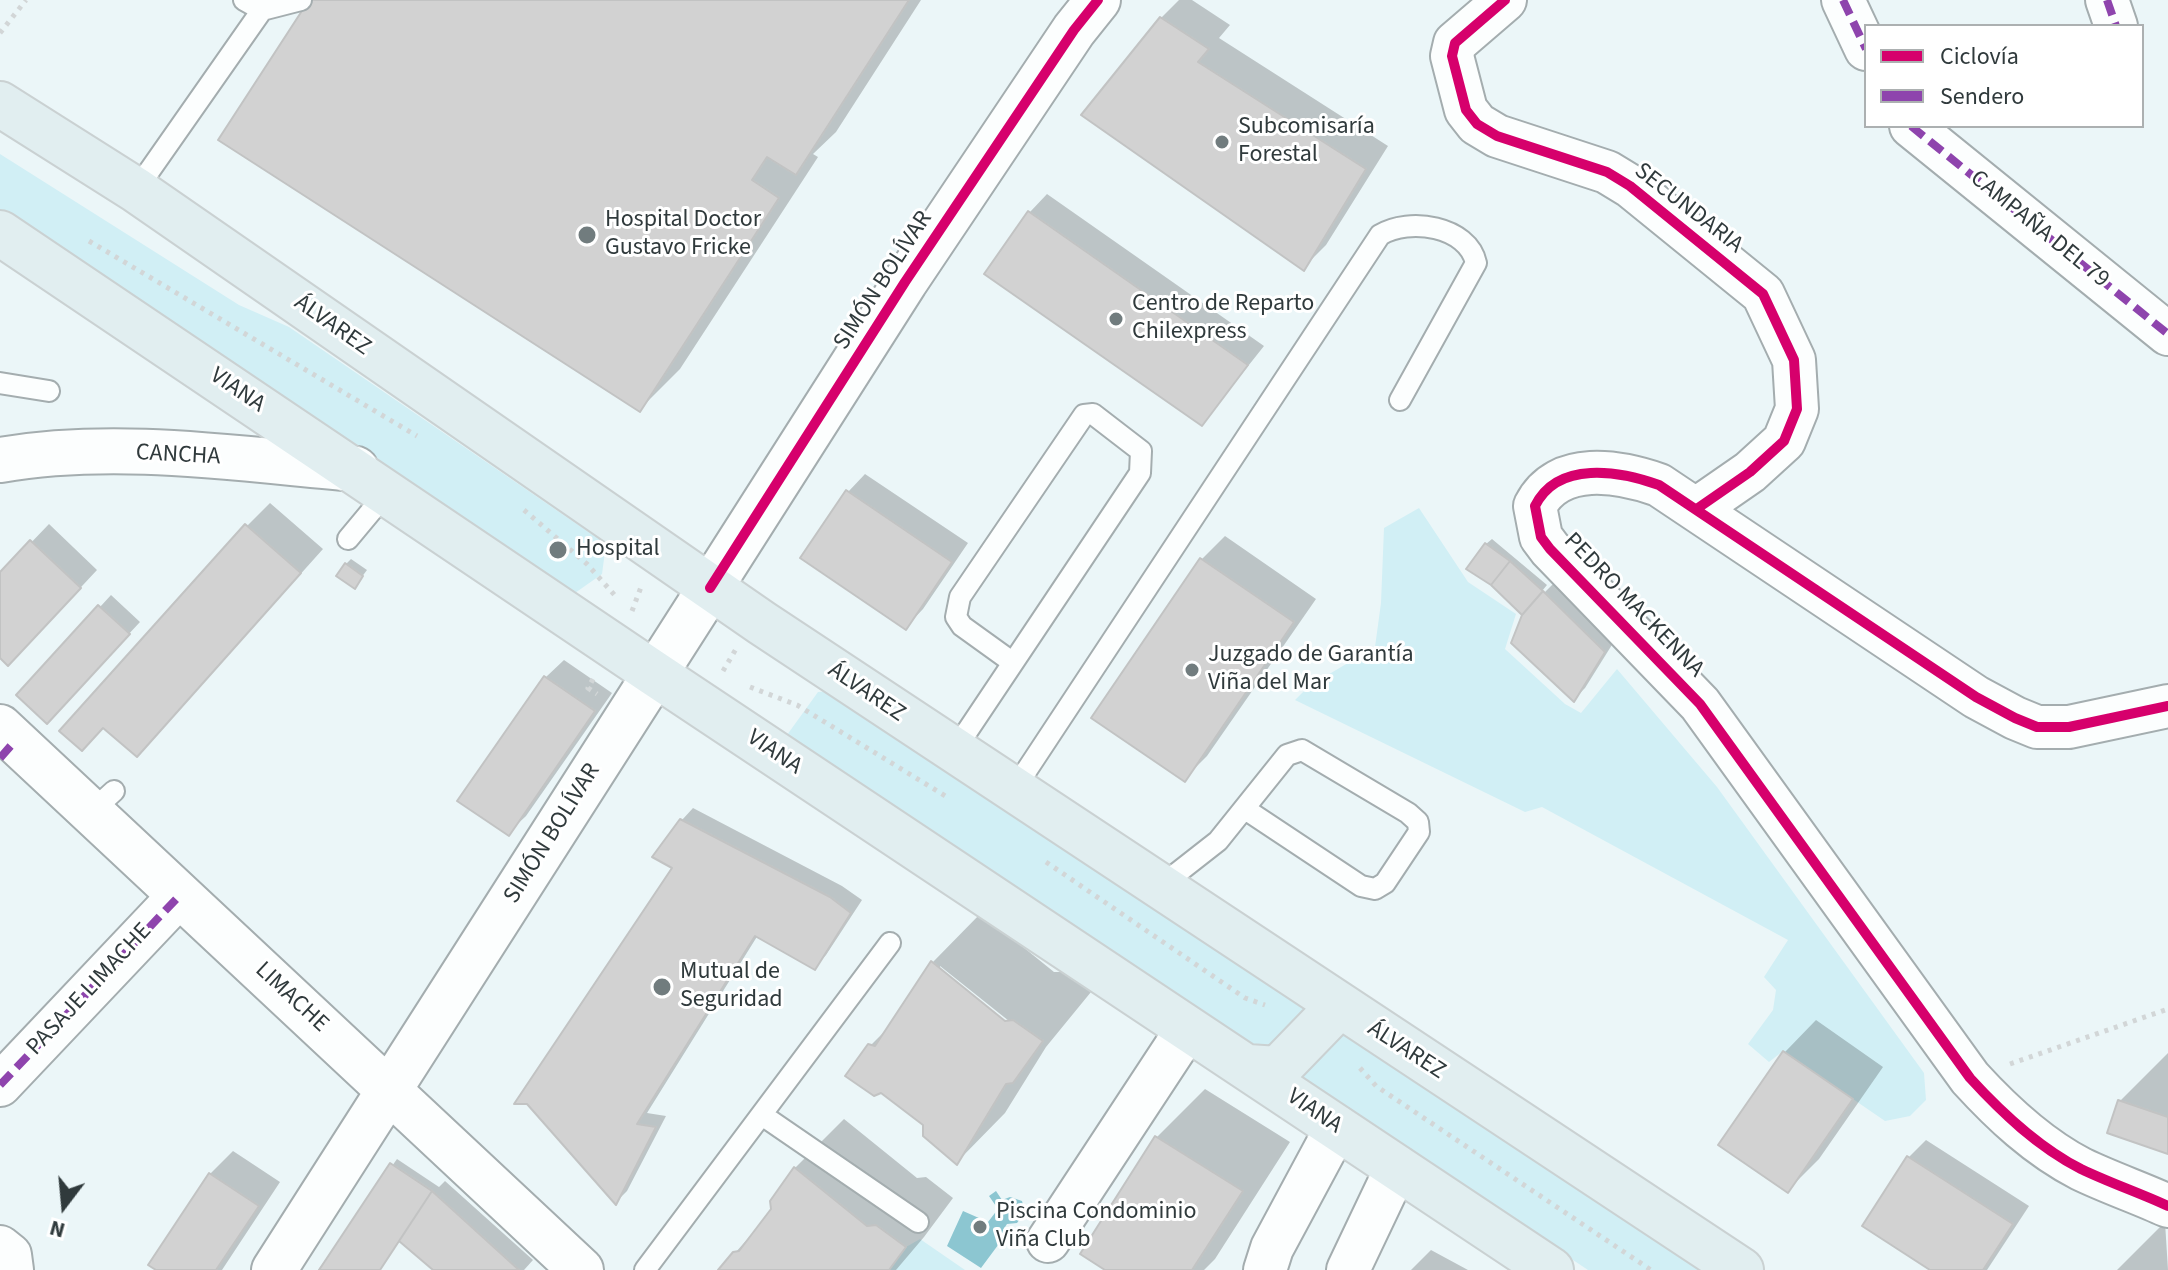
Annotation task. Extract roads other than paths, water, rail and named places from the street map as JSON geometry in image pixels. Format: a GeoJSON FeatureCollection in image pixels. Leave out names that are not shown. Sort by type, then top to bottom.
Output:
{"type":"FeatureCollection","features":[{"type":"Feature","properties":{"kind":"main road","name":"SIMÓN BOLÍVAR"},"geometry":{"type":"LineString","coordinates":[[274,1270],[914,269],[1074,30],[1098,0]]}},
{"type":"Feature","properties":{"kind":"main road","name":"ÁLVAREZ"},"geometry":{"type":"LineString","coordinates":[[0,104],[136,190],[710,588],[1158,888],[1330,1016],[1741,1270]]}},
{"type":"Feature","properties":{"kind":"main road"},"geometry":{"type":"LineString","coordinates":[[0,142],[136,190]]}},
{"type":"Feature","properties":{"kind":"main road","name":"VIANA"},"geometry":{"type":"LineString","coordinates":[[0,233],[372,480],[664,661],[1188,1028],[1551,1270]]}},
{"type":"Feature","properties":{"kind":"main road","name":"CANCHA"},"geometry":{"type":"LineString","coordinates":[[0,460],[75,453],[143,453],[372,480]]}},
{"type":"Feature","properties":{"kind":"main road","name":"LIMACHE"},"geometry":{"type":"LineString","coordinates":[[5,742],[103,801],[180,895],[581,1270]]}},
{"type":"Feature","properties":{"kind":"main road"},"geometry":{"type":"LineString","coordinates":[[1248,1067],[1278,1069],[1330,1016]]}},
{"type":"Feature","properties":{"kind":"street","name":"SECUNDARIA"},"geometry":{"type":"LineString","coordinates":[[1505,0],[1455,43],[1452,56],[1466,110],[1477,124],[1497,136],[1607,172],[1630,186],[1763,294],[1794,360],[1797,409],[1784,441],[1750,472],[1698,508]]}},
{"type":"Feature","properties":{"kind":"street"},"geometry":{"type":"LineString","coordinates":[[1843,0],[1864,45]]}},
{"type":"Feature","properties":{"kind":"street"},"geometry":{"type":"LineString","coordinates":[[2107,0],[2115,24]]}},
{"type":"Feature","properties":{"kind":"street","name":"CAMPAÑA DEL 79"},"geometry":{"type":"LineString","coordinates":[[1913,128],[2168,334]]}},
{"type":"Feature","properties":{"kind":"street","name":"PEDRO MACKENNA"},"geometry":{"type":"LineString","coordinates":[[2168,706],[2069,727],[2037,727],[1976,697],[1698,508],[1659,485],[1601,470],[1550,488],[1535,506],[1541,537],[1550,549],[1700,704],[1970,1078],[1993,1103],[2045,1147],[2078,1168],[2168,1206]]}},
{"type":"Feature","properties":{"kind":"street","name":"PASAJE LIMACHE"},"geometry":{"type":"LineString","coordinates":[[0,1085],[180,895]]}},
{"type":"Feature","properties":{"kind":"street"},"geometry":{"type":"LineString","coordinates":[[1048,1241],[1188,1028]]}},
{"type":"Feature","properties":{"kind":"street"},"geometry":{"type":"LineString","coordinates":[[1265,1270],[1272,1248],[1337,1127]]}},
{"type":"Feature","properties":{"kind":"street"},"geometry":{"type":"LineString","coordinates":[[1348,1270],[1397,1167]]}},
{"type":"Feature","properties":{"kind":"lane"},"geometry":{"type":"LineString","coordinates":[[136,190],[253,5],[301,0]]}},
{"type":"Feature","properties":{"kind":"lane"},"geometry":{"type":"LineString","coordinates":[[1013,791],[1380,235],[1389,229],[1417,226],[1459,237],[1474,254],[1476,263],[1400,400]]}},
{"type":"Feature","properties":{"kind":"lane"},"geometry":{"type":"LineString","coordinates":[[0,383],[49,391]]}},
{"type":"Feature","properties":{"kind":"lane"},"geometry":{"type":"LineString","coordinates":[[954,751],[1140,473],[1141,451],[1093,414],[1084,415],[960,597],[956,617],[962,626],[1012,662]]}},
{"type":"Feature","properties":{"kind":"lane"},"geometry":{"type":"LineString","coordinates":[[348,539],[372,480]]}},
{"type":"Feature","properties":{"kind":"lane"},"geometry":{"type":"LineString","coordinates":[[1158,888],[1218,841],[1287,755],[1302,750],[1408,813],[1418,822],[1419,832],[1385,883],[1375,889],[1361,886],[1245,809]]}},
{"type":"Feature","properties":{"kind":"lane"},"geometry":{"type":"LineString","coordinates":[[645,1270],[890,943]]}},
{"type":"Feature","properties":{"kind":"lane"},"geometry":{"type":"LineString","coordinates":[[762,1115],[918,1222]]}},
{"type":"Feature","properties":{"kind":"water","name":"Piscina Condominio Viña Club"},"geometry":{"type":"Polygon","coordinates":[[[996,1191],[1002,1200],[1010,1197],[1022,1201],[1025,1212],[1017,1223],[1007,1224],[1003,1230],[1007,1233],[981,1268],[947,1246],[963,1211],[988,1222],[998,1209],[989,1196],[996,1191]]]}},
{"type":"Feature","properties":{"kind":"place","name":"Subcomisaría Forestal"},"geometry":{"type":"Point","coordinates":[1222,142]}},
{"type":"Feature","properties":{"kind":"place","name":"Hospital Doctor Gustavo Fricke"},"geometry":{"type":"Point","coordinates":[587,235]}},
{"type":"Feature","properties":{"kind":"place","name":"Centro de Reparto Chilexpress"},"geometry":{"type":"Point","coordinates":[1116,319]}},
{"type":"Feature","properties":{"kind":"place","name":"Hospital"},"geometry":{"type":"Point","coordinates":[558,550]}},
{"type":"Feature","properties":{"kind":"place","name":"Juzgado de Garantía Viña del Mar"},"geometry":{"type":"Point","coordinates":[1192,670]}},
{"type":"Feature","properties":{"kind":"place","name":"Mutual de Seguridad"},"geometry":{"type":"Point","coordinates":[662,987]}},
{"type":"Feature","properties":{"kind":"place","name":"Piscina Condominio Viña Club"},"geometry":{"type":"Point","coordinates":[980,1227]}}]}
